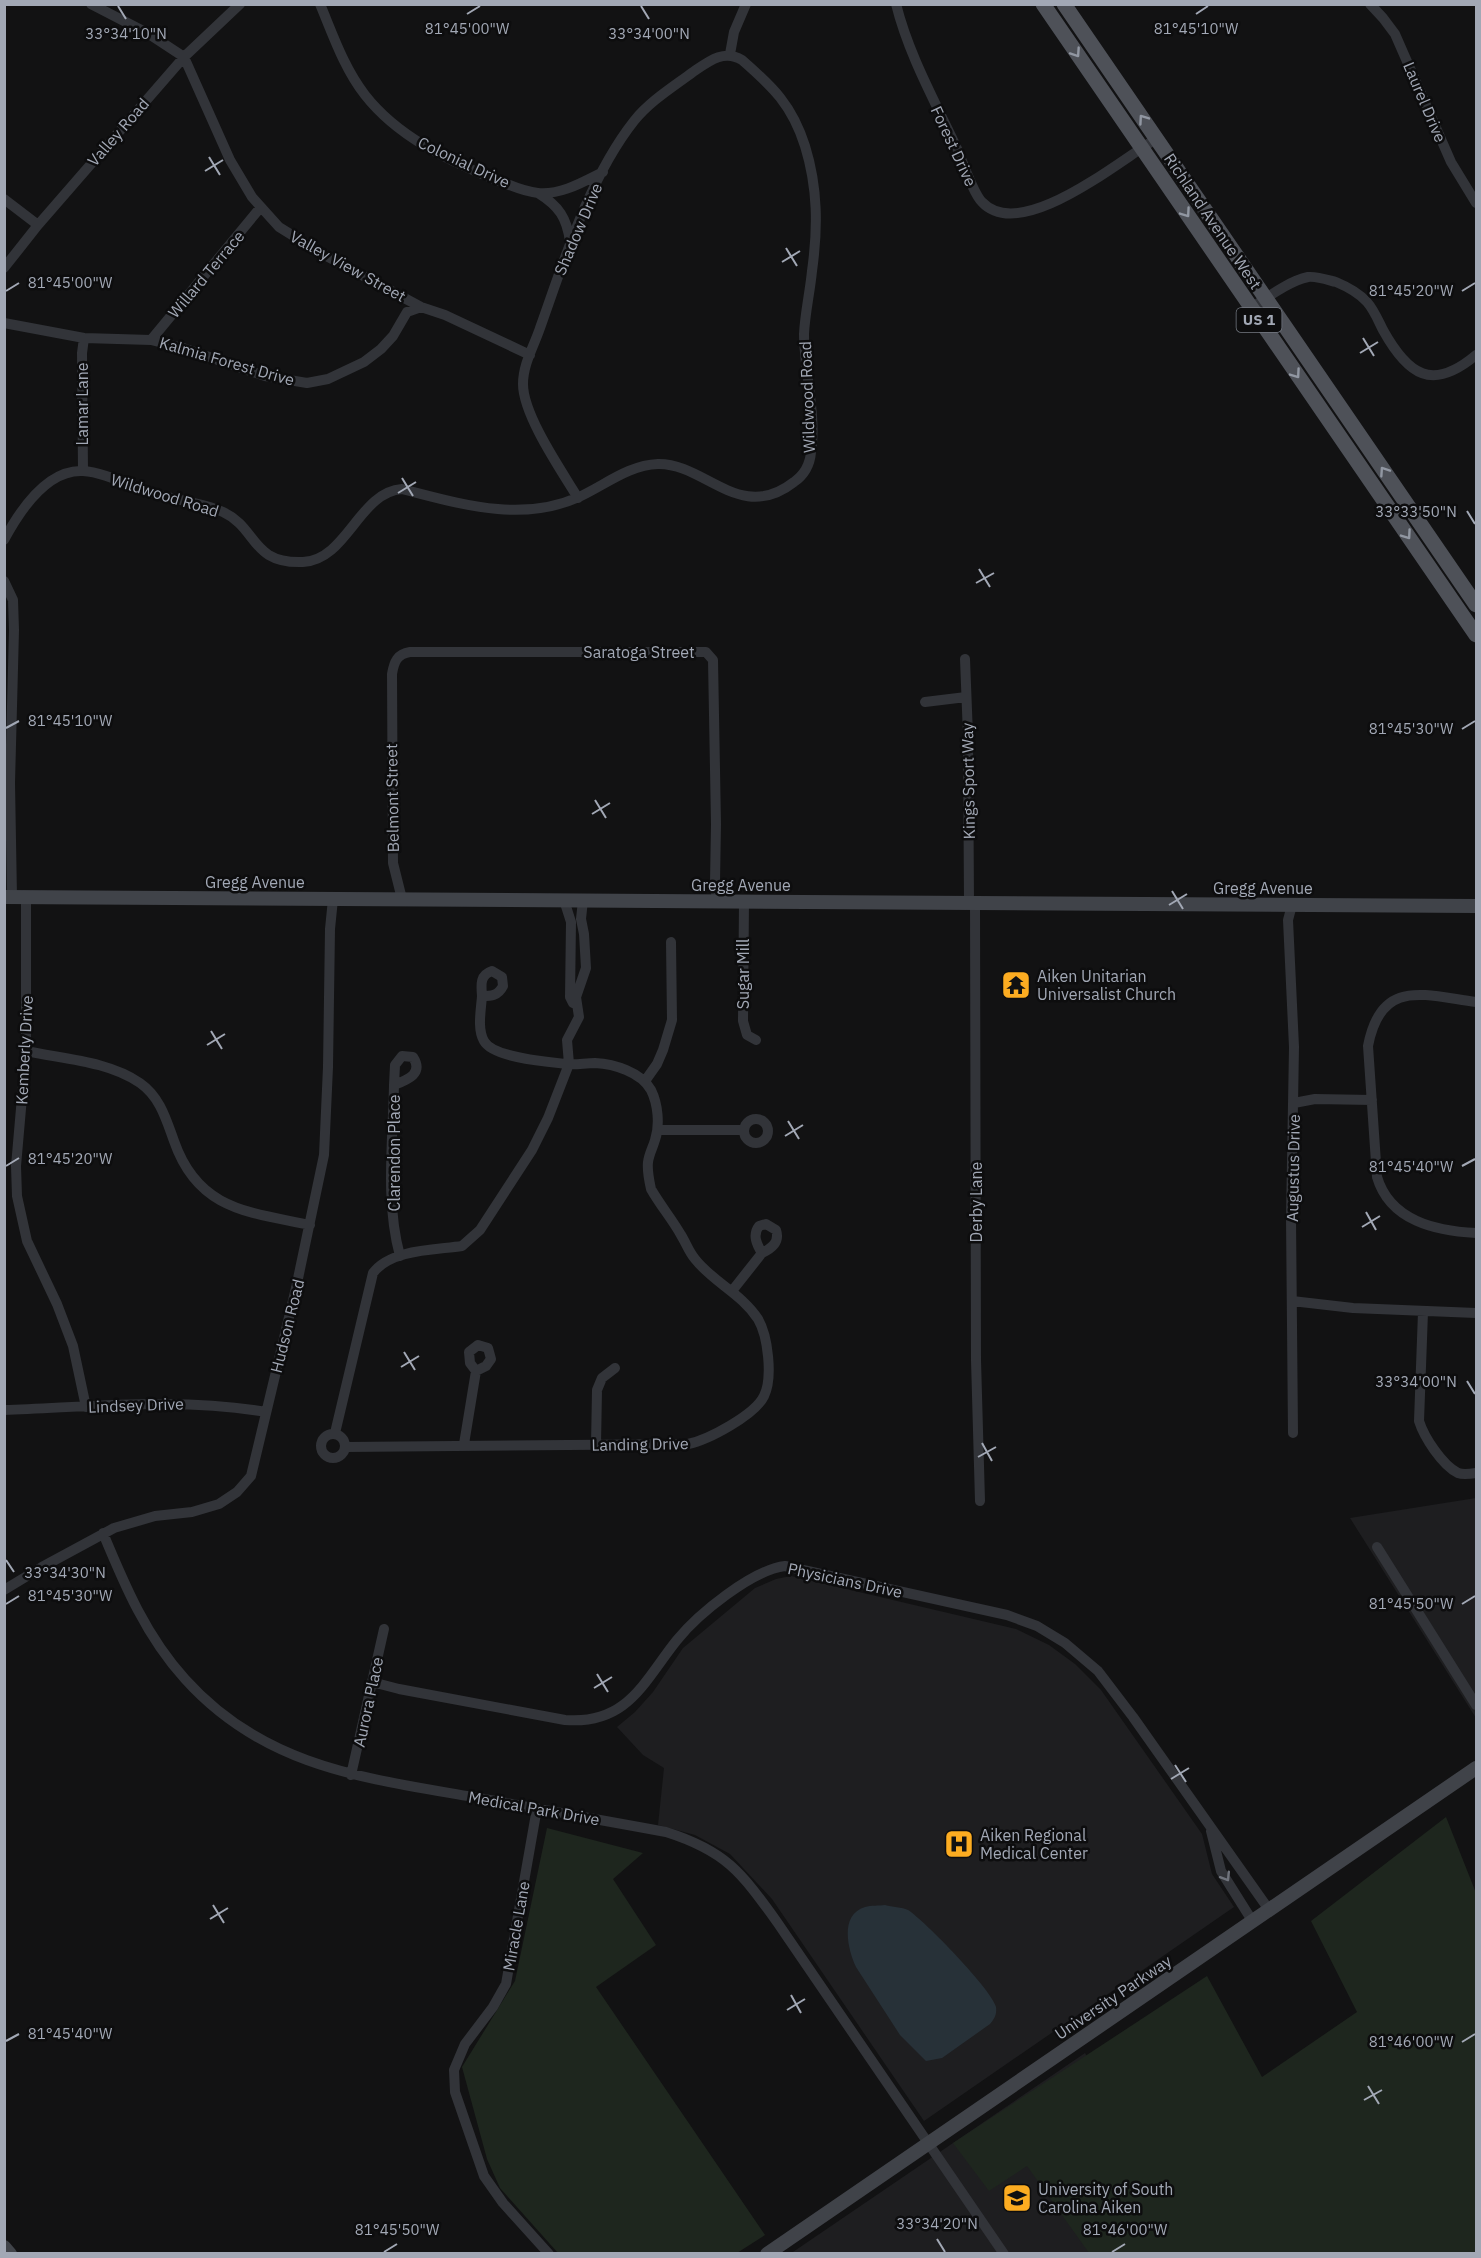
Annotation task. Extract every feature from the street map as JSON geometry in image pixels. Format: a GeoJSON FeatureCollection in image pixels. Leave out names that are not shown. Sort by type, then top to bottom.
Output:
{"type":"FeatureCollection","features":[{"type":"Feature","properties":{"kind":"main road","name":"Richland Avenue West"},"geometry":{"type":"LineString","coordinates":[[1043,4],[1476,635]]}},
{"type":"Feature","properties":{"kind":"main road","name":"Richland Avenue West"},"geometry":{"type":"LineString","coordinates":[[1064,4],[1476,605]]}},
{"type":"Feature","properties":{"kind":"street"},"geometry":{"type":"LineString","coordinates":[[91,4],[149,34],[184,57]]}},
{"type":"Feature","properties":{"kind":"street","name":"Valley Road"},"geometry":{"type":"LineString","coordinates":[[4,268],[38,225],[184,57],[240,4]]}},
{"type":"Feature","properties":{"kind":"street","name":"Colonial Drive"},"geometry":{"type":"LineString","coordinates":[[320,4],[348,68],[380,112],[417,141],[502,182],[538,193],[568,188],[603,172]]}},
{"type":"Feature","properties":{"kind":"street"},"geometry":{"type":"LineString","coordinates":[[730,54],[734,32],[746,4]]}},
{"type":"Feature","properties":{"kind":"street","name":"Forest Drive"},"geometry":{"type":"LineString","coordinates":[[896,4],[928,90],[977,195],[992,209],[1004,213],[1019,213],[1056,201],[1072,194],[1156,139]]}},
{"type":"Feature","properties":{"kind":"street","name":"Laurel Drive"},"geometry":{"type":"LineString","coordinates":[[1370,4],[1395,34],[1451,162],[1476,202]]}},
{"type":"Feature","properties":{"kind":"street","name":"Shadow Drive"},"geometry":{"type":"LineString","coordinates":[[578,498],[546,443],[525,399],[524,372],[570,242],[603,172],[632,123],[647,107],[696,70],[720,56],[730,54]]}},
{"type":"Feature","properties":{"kind":"street","name":"Wildwood Road"},"geometry":{"type":"LineString","coordinates":[[83,471],[153,494],[222,512],[238,524],[271,558],[288,562],[307,562],[323,555],[338,544],[379,497],[396,489],[470,507],[496,510],[542,508],[578,498],[632,470],[657,464],[666,464],[686,471],[731,492],[756,496],[772,494],[789,486],[800,476],[808,463],[812,442],[804,333],[817,233],[812,173],[800,132],[781,96],[742,60],[730,54]]}},
{"type":"Feature","properties":{"kind":"street","name":"Valley View Street"},"geometry":{"type":"LineString","coordinates":[[184,57],[220,140],[260,208],[279,227],[421,307],[453,318],[530,355]]}},
{"type":"Feature","properties":{"kind":"street"},"geometry":{"type":"LineString","coordinates":[[538,193],[550,200],[562,213],[568,227],[570,242]]}},
{"type":"Feature","properties":{"kind":"street"},"geometry":{"type":"LineString","coordinates":[[4,199],[38,225]]}},
{"type":"Feature","properties":{"kind":"street","name":"Willard Terrace"},"geometry":{"type":"LineString","coordinates":[[151,340],[260,208]]}},
{"type":"Feature","properties":{"kind":"street"},"geometry":{"type":"LineString","coordinates":[[1251,308],[1307,278],[1332,281],[1350,288],[1367,302],[1401,359],[1417,371],[1432,375],[1454,371],[1476,355]]}},
{"type":"Feature","properties":{"kind":"street","name":"Kalmia Forest Drive"},"geometry":{"type":"LineString","coordinates":[[4,323],[84,338],[151,340],[183,348],[265,376],[297,382],[317,382],[364,363],[393,336],[407,312],[421,307]]}},
{"type":"Feature","properties":{"kind":"street","name":"Lamar Lane"},"geometry":{"type":"LineString","coordinates":[[83,471],[82,353],[84,338]]}},
{"type":"Feature","properties":{"kind":"street"},"geometry":{"type":"LineString","coordinates":[[4,540],[23,508],[38,491],[65,474],[83,471]]}},
{"type":"Feature","properties":{"kind":"street"},"geometry":{"type":"LineString","coordinates":[[4,581],[13,600],[14,630],[10,783],[14,897]]}},
{"type":"Feature","properties":{"kind":"street","name":"Saratoga Street"},"geometry":{"type":"LineString","coordinates":[[392,697],[392,674],[395,662],[404,653],[410,652],[599,653],[673,650],[710,654],[714,670],[716,824],[714,882],[717,901]]}},
{"type":"Feature","properties":{"kind":"street","name":"Kings Sport Way"},"geometry":{"type":"LineString","coordinates":[[965,659],[972,903]]}},
{"type":"Feature","properties":{"kind":"street","name":"Belmont Street"},"geometry":{"type":"LineString","coordinates":[[392,697],[393,863],[402,899]]}},
{"type":"Feature","properties":{"kind":"street"},"geometry":{"type":"LineString","coordinates":[[925,702],[966,697]]}},
{"type":"Feature","properties":{"kind":"street","name":"Gregg Avenue"},"geometry":{"type":"LineString","coordinates":[[14,897],[1476,906]]}},
{"type":"Feature","properties":{"kind":"street","name":"Kemberly Drive"},"geometry":{"type":"LineString","coordinates":[[14,897],[26,1051],[16,1166],[19,1211],[27,1241],[66,1325],[79,1368],[86,1407]]}},
{"type":"Feature","properties":{"kind":"street","name":"Hudson Road"},"geometry":{"type":"LineString","coordinates":[[4,1590],[103,1533],[138,1520],[210,1508],[229,1499],[251,1476],[297,1288],[324,1155],[330,929],[333,899]]}},
{"type":"Feature","properties":{"kind":"street"},"geometry":{"type":"LineString","coordinates":[[564,900],[571,922],[570,997],[579,1017]]}},
{"type":"Feature","properties":{"kind":"street","name":"Landing Drive"},"geometry":{"type":"LineString","coordinates":[[583,900],[581,919],[587,959],[584,976],[576,997],[579,1017],[567,1040],[569,1064],[541,1134],[475,1237],[462,1246],[400,1256],[381,1264],[370,1279],[335,1433],[328,1435],[322,1442],[324,1455],[335,1458],[346,1446],[688,1444],[697,1442],[743,1417],[758,1404],[764,1396],[768,1383],[766,1343],[759,1320],[732,1291],[706,1273],[694,1258],[651,1189],[648,1160],[658,1130],[656,1104],[645,1082]]}},
{"type":"Feature","properties":{"kind":"street","name":"Sugar Mill"},"geometry":{"type":"LineString","coordinates":[[744,901],[743,1021],[747,1035],[756,1040]]}},
{"type":"Feature","properties":{"kind":"street","name":"Derby Lane"},"geometry":{"type":"LineString","coordinates":[[972,903],[976,1360],[980,1502]]}},
{"type":"Feature","properties":{"kind":"street","name":"Augustus Drive"},"geometry":{"type":"LineString","coordinates":[[1292,905],[1288,920],[1294,1047],[1291,1218],[1293,1433]]}},
{"type":"Feature","properties":{"kind":"street"},"geometry":{"type":"LineString","coordinates":[[482,996],[480,1014],[482,1036],[492,1050],[509,1055],[569,1064],[607,1065],[628,1071],[645,1082],[660,1057],[672,1020],[671,942]]}},
{"type":"Feature","properties":{"kind":"street"},"geometry":{"type":"LineString","coordinates":[[1476,1002],[1412,994],[1397,998],[1383,1008],[1372,1025],[1368,1046],[1377,1177],[1389,1202],[1405,1216],[1424,1225],[1476,1233]]}},
{"type":"Feature","properties":{"kind":"street"},"geometry":{"type":"LineString","coordinates":[[26,1051],[103,1066],[119,1071],[139,1083],[159,1104],[180,1155],[208,1195],[249,1213],[310,1225]]}},
{"type":"Feature","properties":{"kind":"street","name":"Clarendon Place"},"geometry":{"type":"LineString","coordinates":[[394,1085],[391,1187],[394,1228],[400,1256]]}},
{"type":"Feature","properties":{"kind":"street"},"geometry":{"type":"LineString","coordinates":[[1294,1103],[1315,1099],[1372,1100]]}},
{"type":"Feature","properties":{"kind":"street"},"geometry":{"type":"LineString","coordinates":[[658,1130],[743,1130]]}},
{"type":"Feature","properties":{"kind":"street"},"geometry":{"type":"LineString","coordinates":[[732,1291],[762,1253]]}},
{"type":"Feature","properties":{"kind":"street"},"geometry":{"type":"LineString","coordinates":[[1292,1301],[1353,1308],[1476,1313]]}},
{"type":"Feature","properties":{"kind":"street"},"geometry":{"type":"LineString","coordinates":[[1423,1312],[1419,1421],[1423,1434],[1449,1467],[1460,1474],[1476,1473]]}},
{"type":"Feature","properties":{"kind":"street"},"geometry":{"type":"LineString","coordinates":[[596,1445],[597,1389],[602,1378],[615,1368]]}},
{"type":"Feature","properties":{"kind":"street"},"geometry":{"type":"LineString","coordinates":[[464,1444],[476,1371]]}},
{"type":"Feature","properties":{"kind":"street","name":"Lindsey Drive"},"geometry":{"type":"LineString","coordinates":[[4,1410],[190,1403],[234,1406],[266,1412]]}},
{"type":"Feature","properties":{"kind":"street"},"geometry":{"type":"LineString","coordinates":[[335,1433],[343,1439],[346,1446]]}},
{"type":"Feature","properties":{"kind":"street","name":"Medical Park Drive"},"geometry":{"type":"LineString","coordinates":[[103,1533],[128,1593],[146,1628],[172,1664],[203,1698],[237,1725],[273,1746],[306,1761],[351,1774],[666,1832],[693,1840],[727,1860],[747,1880],[759,1897],[1004,2253]]}},
{"type":"Feature","properties":{"kind":"street"},"geometry":{"type":"LineString","coordinates":[[1377,1547],[1476,1705]]}},
{"type":"Feature","properties":{"kind":"street","name":"Physicians Drive"},"geometry":{"type":"LineString","coordinates":[[372,1682],[565,1720],[596,1719],[611,1713],[649,1681],[678,1638],[717,1604],[759,1573],[776,1567],[791,1566],[1006,1615],[1051,1634],[1098,1671],[1270,1911]]}},
{"type":"Feature","properties":{"kind":"street","name":"Aurora Place"},"geometry":{"type":"LineString","coordinates":[[351,1774],[384,1629]]}},
{"type":"Feature","properties":{"kind":"street","name":"University Parkway"},"geometry":{"type":"LineString","coordinates":[[767,2253],[1476,1768]]}},
{"type":"Feature","properties":{"kind":"street","name":"Miracle Lane"},"geometry":{"type":"LineString","coordinates":[[537,1808],[506,1984],[493,2007],[465,2044],[454,2070],[455,2092],[484,2176],[503,2203],[549,2253]]}},
{"type":"Feature","properties":{"kind":"street","name":"Physicians Drive"},"geometry":{"type":"LineString","coordinates":[[1210,1828],[1221,1871],[1253,1922]]}},
{"type":"Feature","properties":{"kind":"street"},"geometry":{"type":"LineString","coordinates":[[4,2247],[10,2253]]}},
{"type":"Feature","properties":{"kind":"shaded area"},"geometry":{"type":"Polygon","coordinates":[[[1476,1498],[1476,1718],[1350,1518],[1476,1498]]]}},
{"type":"Feature","properties":{"kind":"shaded area","name":"Aiken Regional Medical Center"},"geometry":{"type":"Polygon","coordinates":[[[791,1576],[1016,1629],[1049,1645],[1075,1664],[1101,1690],[1202,1834],[1212,1874],[1234,1907],[924,2121],[772,1899],[730,1854],[695,1835],[658,1825],[664,1768],[643,1755],[617,1727],[653,1692],[683,1648],[755,1588],[776,1579],[791,1576]]]}},
{"type":"Feature","properties":{"kind":"shaded area"},"geometry":{"type":"Polygon","coordinates":[[[1446,1817],[1476,1893],[1476,2253],[1089,2253],[1027,2166],[989,2191],[953,2143],[1207,1976],[1262,2077],[1357,2012],[1311,1921],[1446,1817]]]}},
{"type":"Feature","properties":{"kind":"shaded area"},"geometry":{"type":"Polygon","coordinates":[[[547,1828],[643,1853],[613,1879],[656,1945],[596,1987],[765,2235],[737,2253],[558,2253],[500,2188],[487,2159],[462,2067],[515,1981],[547,1828]]]}},
{"type":"Feature","properties":{"kind":"shaded area"},"geometry":{"type":"Polygon","coordinates":[[[885,1905],[908,1910],[928,1927],[971,1972],[996,2007],[995,2017],[990,2024],[942,2058],[926,2061],[900,2035],[853,1960],[848,1943],[852,1917],[865,1907],[885,1905]]]}},
{"type":"Feature","properties":{"kind":"shaded area","name":"University of South Carolina Aiken"},"geometry":{"type":"Polygon","coordinates":[[[1085,2053],[1193,2253],[790,2254],[1085,2053]]]}},
{"type":"Feature","properties":{"kind":"place","name":"Aiken Unitarian Universalist Church"},"geometry":{"type":"Point","coordinates":[1016,985]}},
{"type":"Feature","properties":{"kind":"place","name":"Aiken Regional Medical Center"},"geometry":{"type":"Point","coordinates":[959,1844]}},
{"type":"Feature","properties":{"kind":"place","name":"University of South Carolina Aiken"},"geometry":{"type":"Point","coordinates":[1017,2198]}}]}
